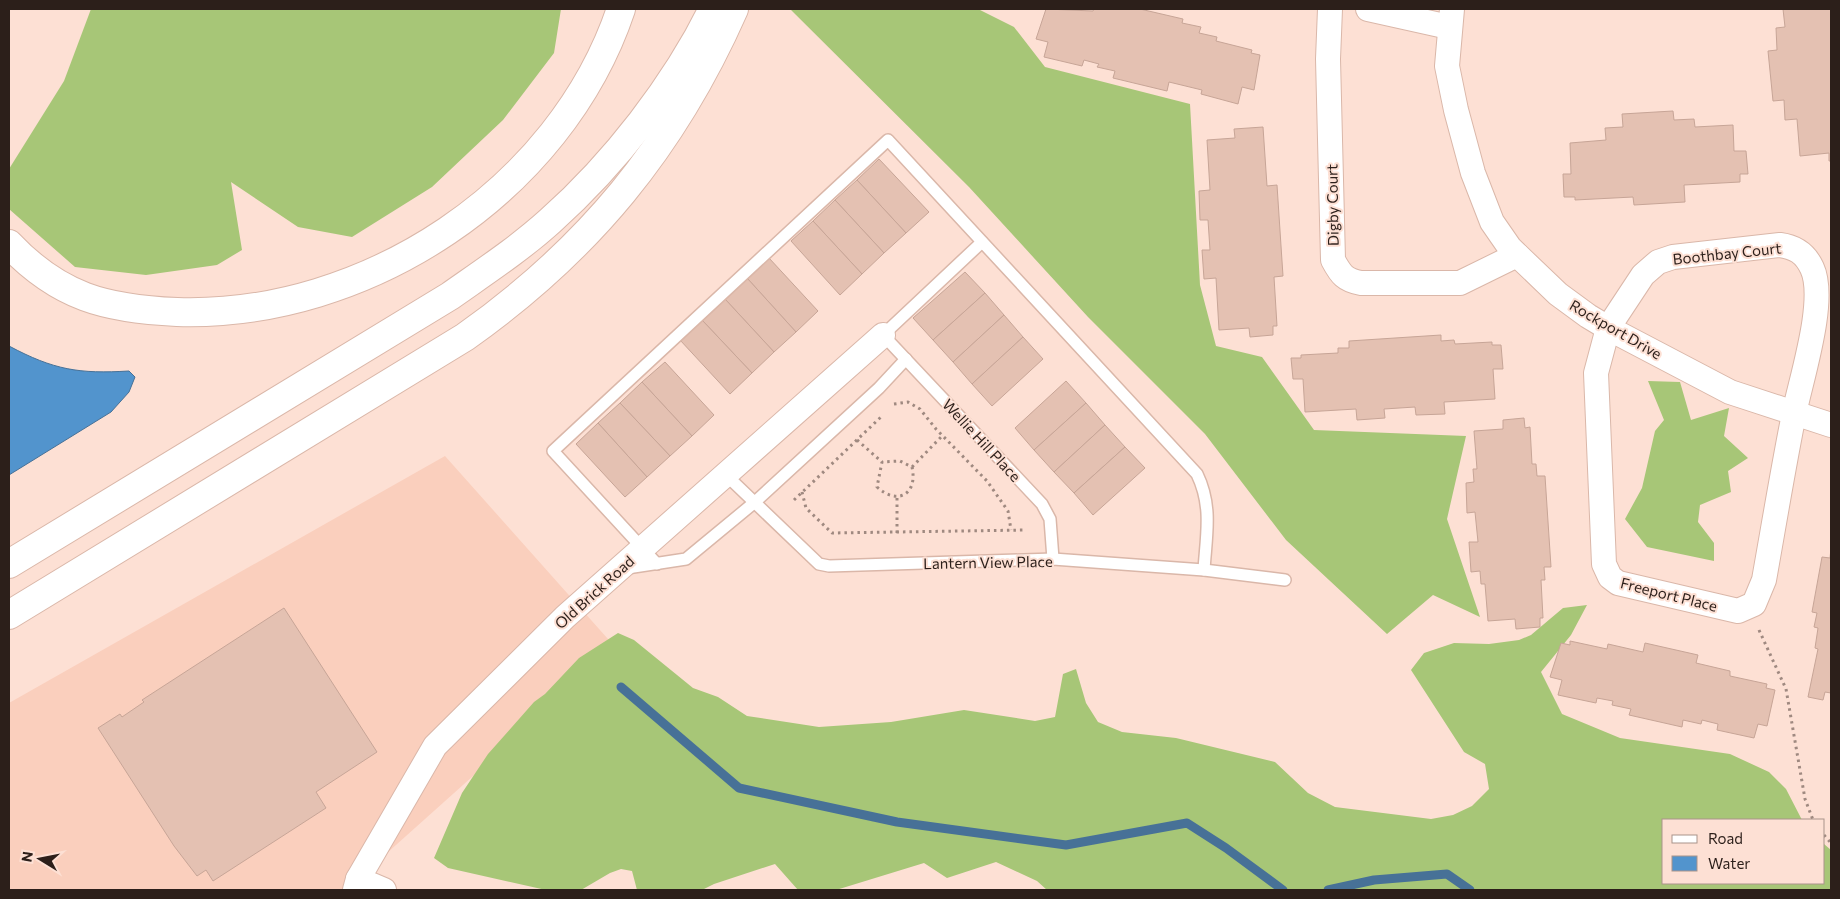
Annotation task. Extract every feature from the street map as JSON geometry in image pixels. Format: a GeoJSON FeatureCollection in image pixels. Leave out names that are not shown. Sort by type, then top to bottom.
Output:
{"type":"FeatureCollection","features":[{"type":"Feature","properties":{"kind":"highway"},"geometry":{"type":"LineString","coordinates":[[9,244],[26,262],[54,283],[76,294],[112,306],[152,311],[207,312],[253,308],[300,298],[351,282],[396,262],[440,236],[476,210],[526,162],[554,130],[597,65],[613,33],[621,9]]}},
{"type":"Feature","properties":{"kind":"highway"},"geometry":{"type":"LineString","coordinates":[[9,564],[425,312],[501,260],[550,221],[587,184],[622,144],[683,62],[713,9]]}},
{"type":"Feature","properties":{"kind":"highway"},"geometry":{"type":"LineString","coordinates":[[9,616],[465,337],[508,306],[581,240],[621,195],[659,146],[701,78],[734,9]]}},
{"type":"Feature","properties":{"kind":"street","name":"Digby Court"},"geometry":{"type":"LineString","coordinates":[[1330,9],[1328,59],[1333,260],[1341,275],[1349,281],[1361,283],[1460,283],[1517,255]]}},
{"type":"Feature","properties":{"kind":"street"},"geometry":{"type":"LineString","coordinates":[[1368,9],[1450,18]]}},
{"type":"Feature","properties":{"kind":"street","name":"Rockport Drive"},"geometry":{"type":"LineString","coordinates":[[1450,18],[1447,66],[1472,173],[1492,222],[1510,248],[1558,294],[1608,328],[1730,392],[1831,425]]}},
{"type":"Feature","properties":{"kind":"street","name":"Boothbay Court"},"geometry":{"type":"LineString","coordinates":[[1608,328],[1643,275],[1658,262],[1673,257],[1780,244],[1794,247],[1802,252],[1813,269],[1823,315],[1812,340],[1794,413]]}},
{"type":"Feature","properties":{"kind":"street","name":"Freeport Place"},"geometry":{"type":"LineString","coordinates":[[1608,328],[1596,374],[1604,564],[1610,577],[1618,583],[1700,604],[1738,611],[1748,606]]}},
{"type":"Feature","properties":{"kind":"street","name":"Old Brick Road"},"geometry":{"type":"LineString","coordinates":[[356,884],[435,746],[565,617],[618,570],[649,556],[726,475],[883,335]]}},
{"type":"Feature","properties":{"kind":"street"},"geometry":{"type":"LineString","coordinates":[[1748,606],[1754,604],[1764,580],[1794,413]]}},
{"type":"Feature","properties":{"kind":"street"},"geometry":{"type":"LineString","coordinates":[[356,884],[384,890]]}},
{"type":"Feature","properties":{"kind":"lane"},"geometry":{"type":"LineString","coordinates":[[906,359],[879,388],[755,502],[686,559],[649,556],[554,451],[888,140],[1197,474],[1205,490],[1208,507],[1204,570]]}},
{"type":"Feature","properties":{"kind":"lane"},"geometry":{"type":"LineString","coordinates":[[883,335],[982,242]]}},
{"type":"Feature","properties":{"kind":"lane","name":"Wellie Hill Place"},"geometry":{"type":"LineString","coordinates":[[883,335],[1042,504],[1050,519],[1054,560]]}},
{"type":"Feature","properties":{"kind":"lane","name":"Lantern View Place"},"geometry":{"type":"LineString","coordinates":[[726,475],[819,564],[828,566],[1054,560],[1204,570],[1285,580]]}},
{"type":"Feature","properties":{"kind":"path"},"geometry":{"type":"LineString","coordinates":[[891,400],[894,404]]}},
{"type":"Feature","properties":{"kind":"path"},"geometry":{"type":"LineString","coordinates":[[794,500],[894,404],[908,402],[920,409],[942,435],[987,481],[1008,511],[1011,530]]}},
{"type":"Feature","properties":{"kind":"path"},"geometry":{"type":"LineString","coordinates":[[912,467],[942,435]]}},
{"type":"Feature","properties":{"kind":"path"},"geometry":{"type":"LineString","coordinates":[[856,440],[882,462],[900,461],[912,467]]}},
{"type":"Feature","properties":{"kind":"path"},"geometry":{"type":"LineString","coordinates":[[882,462],[877,488],[883,493],[897,496],[911,490],[914,478],[912,467]]}},
{"type":"Feature","properties":{"kind":"path"},"geometry":{"type":"LineString","coordinates":[[802,492],[806,508],[832,533],[1025,530]]}},
{"type":"Feature","properties":{"kind":"path"},"geometry":{"type":"LineString","coordinates":[[897,496],[897,533]]}},
{"type":"Feature","properties":{"kind":"path"},"geometry":{"type":"LineString","coordinates":[[1748,606],[1786,689],[1805,799],[1813,819]]}},
{"type":"Feature","properties":{"kind":"shaded area"},"geometry":{"type":"Polygon","coordinates":[[[445,456],[616,648],[358,879],[355,890],[9,890],[9,703],[445,456]]]}},
{"type":"Feature","properties":{"kind":"green space"},"geometry":{"type":"Polygon","coordinates":[[[91,9],[561,9],[554,53],[503,120],[432,187],[352,237],[298,227],[231,182],[242,250],[217,265],[146,275],[75,267],[9,209],[9,169],[64,81],[91,9]]]}},
{"type":"Feature","properties":{"kind":"green space"},"geometry":{"type":"Polygon","coordinates":[[[790,9],[978,9],[1014,27],[1045,67],[1190,104],[1200,285],[1216,346],[1262,357],[1314,430],[1466,436],[1447,519],[1480,617],[1433,595],[1387,634],[1286,540],[1205,434],[1088,317],[969,187],[790,9]]]}},
{"type":"Feature","properties":{"kind":"green space"},"geometry":{"type":"Polygon","coordinates":[[[1648,381],[1680,382],[1691,420],[1729,408],[1724,436],[1748,458],[1728,471],[1731,492],[1700,505],[1698,522],[1714,543],[1714,561],[1647,547],[1625,519],[1642,488],[1655,431],[1664,420],[1648,381]]]}},
{"type":"Feature","properties":{"kind":"green space"},"geometry":{"type":"Polygon","coordinates":[[[1587,605],[1571,635],[1541,672],[1562,714],[1620,738],[1730,754],[1769,772],[1786,789],[1801,819],[1662,819],[1662,884],[1825,884],[1825,845],[1831,850],[1831,890],[1047,890],[1037,881],[996,862],[947,878],[924,863],[836,890],[798,890],[775,864],[714,884],[702,890],[637,890],[632,871],[621,869],[610,873],[581,890],[546,890],[448,868],[434,858],[462,793],[488,754],[534,702],[545,694],[579,658],[618,633],[634,640],[693,688],[718,697],[747,716],[819,727],[891,722],[964,710],[1035,721],[1055,717],[1063,674],[1076,669],[1086,703],[1098,722],[1122,732],[1176,738],[1275,762],[1308,793],[1335,807],[1431,819],[1453,815],[1472,806],[1489,789],[1485,764],[1464,752],[1411,670],[1424,653],[1454,643],[1489,644],[1519,640],[1531,635],[1563,608],[1587,605]]]}},
{"type":"Feature","properties":{"kind":"water"},"geometry":{"type":"Polygon","coordinates":[[[9,346],[40,360],[67,369],[95,372],[129,371],[135,377],[129,392],[111,412],[9,475],[9,346]]]}},
{"type":"Feature","properties":{"kind":"building"},"geometry":{"type":"Polygon","coordinates":[[[1046,9],[1093,11],[1094,9],[1140,9],[1183,19],[1182,23],[1201,27],[1199,33],[1217,37],[1216,41],[1252,50],[1251,53],[1260,55],[1254,90],[1242,87],[1238,104],[1201,94],[1202,90],[1169,82],[1167,91],[1113,78],[1115,71],[1097,67],[1099,64],[1084,60],[1082,66],[1044,57],[1048,42],[1036,39],[1046,9]]]}},
{"type":"Feature","properties":{"kind":"building"},"geometry":{"type":"Polygon","coordinates":[[[1783,9],[1831,9],[1831,161],[1829,161],[1829,153],[1800,156],[1797,119],[1785,120],[1784,100],[1773,101],[1768,51],[1777,50],[1776,28],[1785,27],[1783,9]]]}},
{"type":"Feature","properties":{"kind":"building"},"geometry":{"type":"Polygon","coordinates":[[[1673,111],[1674,120],[1694,119],[1695,127],[1733,125],[1734,151],[1746,151],[1748,174],[1740,174],[1740,182],[1684,185],[1685,202],[1634,205],[1633,197],[1575,200],[1575,197],[1564,197],[1563,174],[1571,174],[1570,143],[1606,140],[1605,128],[1623,127],[1622,114],[1673,111]]]}},
{"type":"Feature","properties":{"kind":"building"},"geometry":{"type":"Polygon","coordinates":[[[1263,127],[1267,186],[1277,185],[1283,276],[1274,277],[1277,326],[1273,326],[1273,335],[1250,337],[1249,328],[1219,330],[1216,278],[1204,279],[1202,250],[1210,250],[1208,220],[1200,220],[1199,191],[1210,190],[1207,140],[1235,138],[1234,129],[1263,127]]]}},
{"type":"Feature","properties":{"kind":"building"},"geometry":{"type":"Polygon","coordinates":[[[879,159],[929,212],[906,233],[857,180],[879,159]]]}},
{"type":"Feature","properties":{"kind":"building"},"geometry":{"type":"Polygon","coordinates":[[[857,180],[906,233],[884,253],[835,200],[857,180]]]}},
{"type":"Feature","properties":{"kind":"building"},"geometry":{"type":"Polygon","coordinates":[[[835,200],[884,253],[862,274],[813,221],[835,200]]]}},
{"type":"Feature","properties":{"kind":"building"},"geometry":{"type":"Polygon","coordinates":[[[813,221],[862,274],[840,295],[791,241],[813,221]]]}},
{"type":"Feature","properties":{"kind":"building"},"geometry":{"type":"Polygon","coordinates":[[[769,258],[818,311],[796,332],[747,278],[769,258]]]}},
{"type":"Feature","properties":{"kind":"building"},"geometry":{"type":"Polygon","coordinates":[[[965,272],[985,293],[933,340],[913,318],[965,272]]]}},
{"type":"Feature","properties":{"kind":"building"},"geometry":{"type":"Polygon","coordinates":[[[747,278],[796,332],[774,352],[725,299],[747,278]]]}},
{"type":"Feature","properties":{"kind":"building"},"geometry":{"type":"Polygon","coordinates":[[[985,293],[1004,315],[953,362],[933,340],[985,293]]]}},
{"type":"Feature","properties":{"kind":"building"},"geometry":{"type":"Polygon","coordinates":[[[725,299],[774,352],[752,373],[702,320],[725,299]]]}},
{"type":"Feature","properties":{"kind":"building"},"geometry":{"type":"Polygon","coordinates":[[[1004,315],[1023,337],[972,384],[953,362],[1004,315]]]}},
{"type":"Feature","properties":{"kind":"building"},"geometry":{"type":"Polygon","coordinates":[[[702,320],[752,373],[730,394],[680,340],[702,320]]]}},
{"type":"Feature","properties":{"kind":"building"},"geometry":{"type":"Polygon","coordinates":[[[1441,335],[1441,341],[1454,340],[1455,344],[1492,342],[1492,345],[1501,345],[1503,369],[1493,369],[1495,399],[1444,402],[1445,414],[1416,415],[1415,407],[1384,409],[1385,418],[1357,420],[1356,409],[1305,412],[1303,379],[1293,379],[1291,358],[1301,358],[1301,355],[1338,353],[1338,348],[1349,348],[1349,341],[1441,335]]]}},
{"type":"Feature","properties":{"kind":"building"},"geometry":{"type":"Polygon","coordinates":[[[1023,337],[1043,359],[992,406],[972,384],[1023,337]]]}},
{"type":"Feature","properties":{"kind":"building"},"geometry":{"type":"Polygon","coordinates":[[[665,362],[714,415],[692,436],[642,382],[665,362]]]}},
{"type":"Feature","properties":{"kind":"building"},"geometry":{"type":"Polygon","coordinates":[[[1066,381],[1086,403],[1034,450],[1015,428],[1066,381]]]}},
{"type":"Feature","properties":{"kind":"building"},"geometry":{"type":"Polygon","coordinates":[[[642,382],[692,436],[670,456],[620,403],[642,382]]]}},
{"type":"Feature","properties":{"kind":"building"},"geometry":{"type":"Polygon","coordinates":[[[620,403],[670,456],[647,477],[598,423],[620,403]]]}},
{"type":"Feature","properties":{"kind":"building"},"geometry":{"type":"Polygon","coordinates":[[[1086,403],[1105,425],[1054,472],[1034,450],[1086,403]]]}},
{"type":"Feature","properties":{"kind":"building"},"geometry":{"type":"Polygon","coordinates":[[[1524,418],[1525,428],[1530,427],[1532,464],[1536,464],[1537,476],[1545,476],[1551,567],[1544,567],[1545,580],[1541,580],[1543,618],[1540,618],[1540,627],[1516,629],[1515,619],[1488,621],[1485,584],[1481,584],[1480,571],[1471,572],[1469,542],[1478,542],[1475,512],[1467,513],[1466,483],[1474,482],[1473,469],[1477,469],[1474,431],[1503,429],[1503,420],[1524,418]]]}},
{"type":"Feature","properties":{"kind":"building"},"geometry":{"type":"Polygon","coordinates":[[[598,423],[647,477],[625,497],[576,444],[598,423]]]}},
{"type":"Feature","properties":{"kind":"building"},"geometry":{"type":"Polygon","coordinates":[[[1105,425],[1125,447],[1074,493],[1054,472],[1105,425]]]}},
{"type":"Feature","properties":{"kind":"building"},"geometry":{"type":"Polygon","coordinates":[[[1125,447],[1145,468],[1093,515],[1074,493],[1125,447]]]}},
{"type":"Feature","properties":{"kind":"building"},"geometry":{"type":"Polygon","coordinates":[[[1831,548],[1831,693],[1825,692],[1823,700],[1808,697],[1818,649],[1815,648],[1818,628],[1814,627],[1817,613],[1812,612],[1822,557],[1830,558],[1831,548]]]}},
{"type":"Feature","properties":{"kind":"building"},"geometry":{"type":"Polygon","coordinates":[[[284,608],[377,752],[316,792],[326,808],[213,881],[206,870],[197,876],[174,846],[98,728],[120,714],[122,717],[144,702],[142,700],[284,608]]]}},
{"type":"Feature","properties":{"kind":"building"},"geometry":{"type":"Polygon","coordinates":[[[1570,641],[1607,649],[1608,644],[1643,652],[1645,643],[1698,655],[1696,663],[1730,671],[1730,676],[1767,684],[1766,688],[1775,690],[1767,726],[1758,724],[1754,738],[1717,730],[1718,724],[1702,720],[1701,724],[1683,720],[1682,727],[1629,715],[1631,709],[1612,705],[1613,701],[1597,698],[1596,703],[1558,695],[1562,680],[1550,677],[1561,643],[1570,645],[1570,641]]]}},
{"type":"Feature","properties":{"kind":"waterway"},"geometry":{"type":"LineString","coordinates":[[621,687],[739,788],[897,822],[1066,845],[1187,823],[1226,848],[1283,890]]}},
{"type":"Feature","properties":{"kind":"waterway"},"geometry":{"type":"LineString","coordinates":[[1328,890],[1374,880],[1447,874],[1470,890]]}}]}
